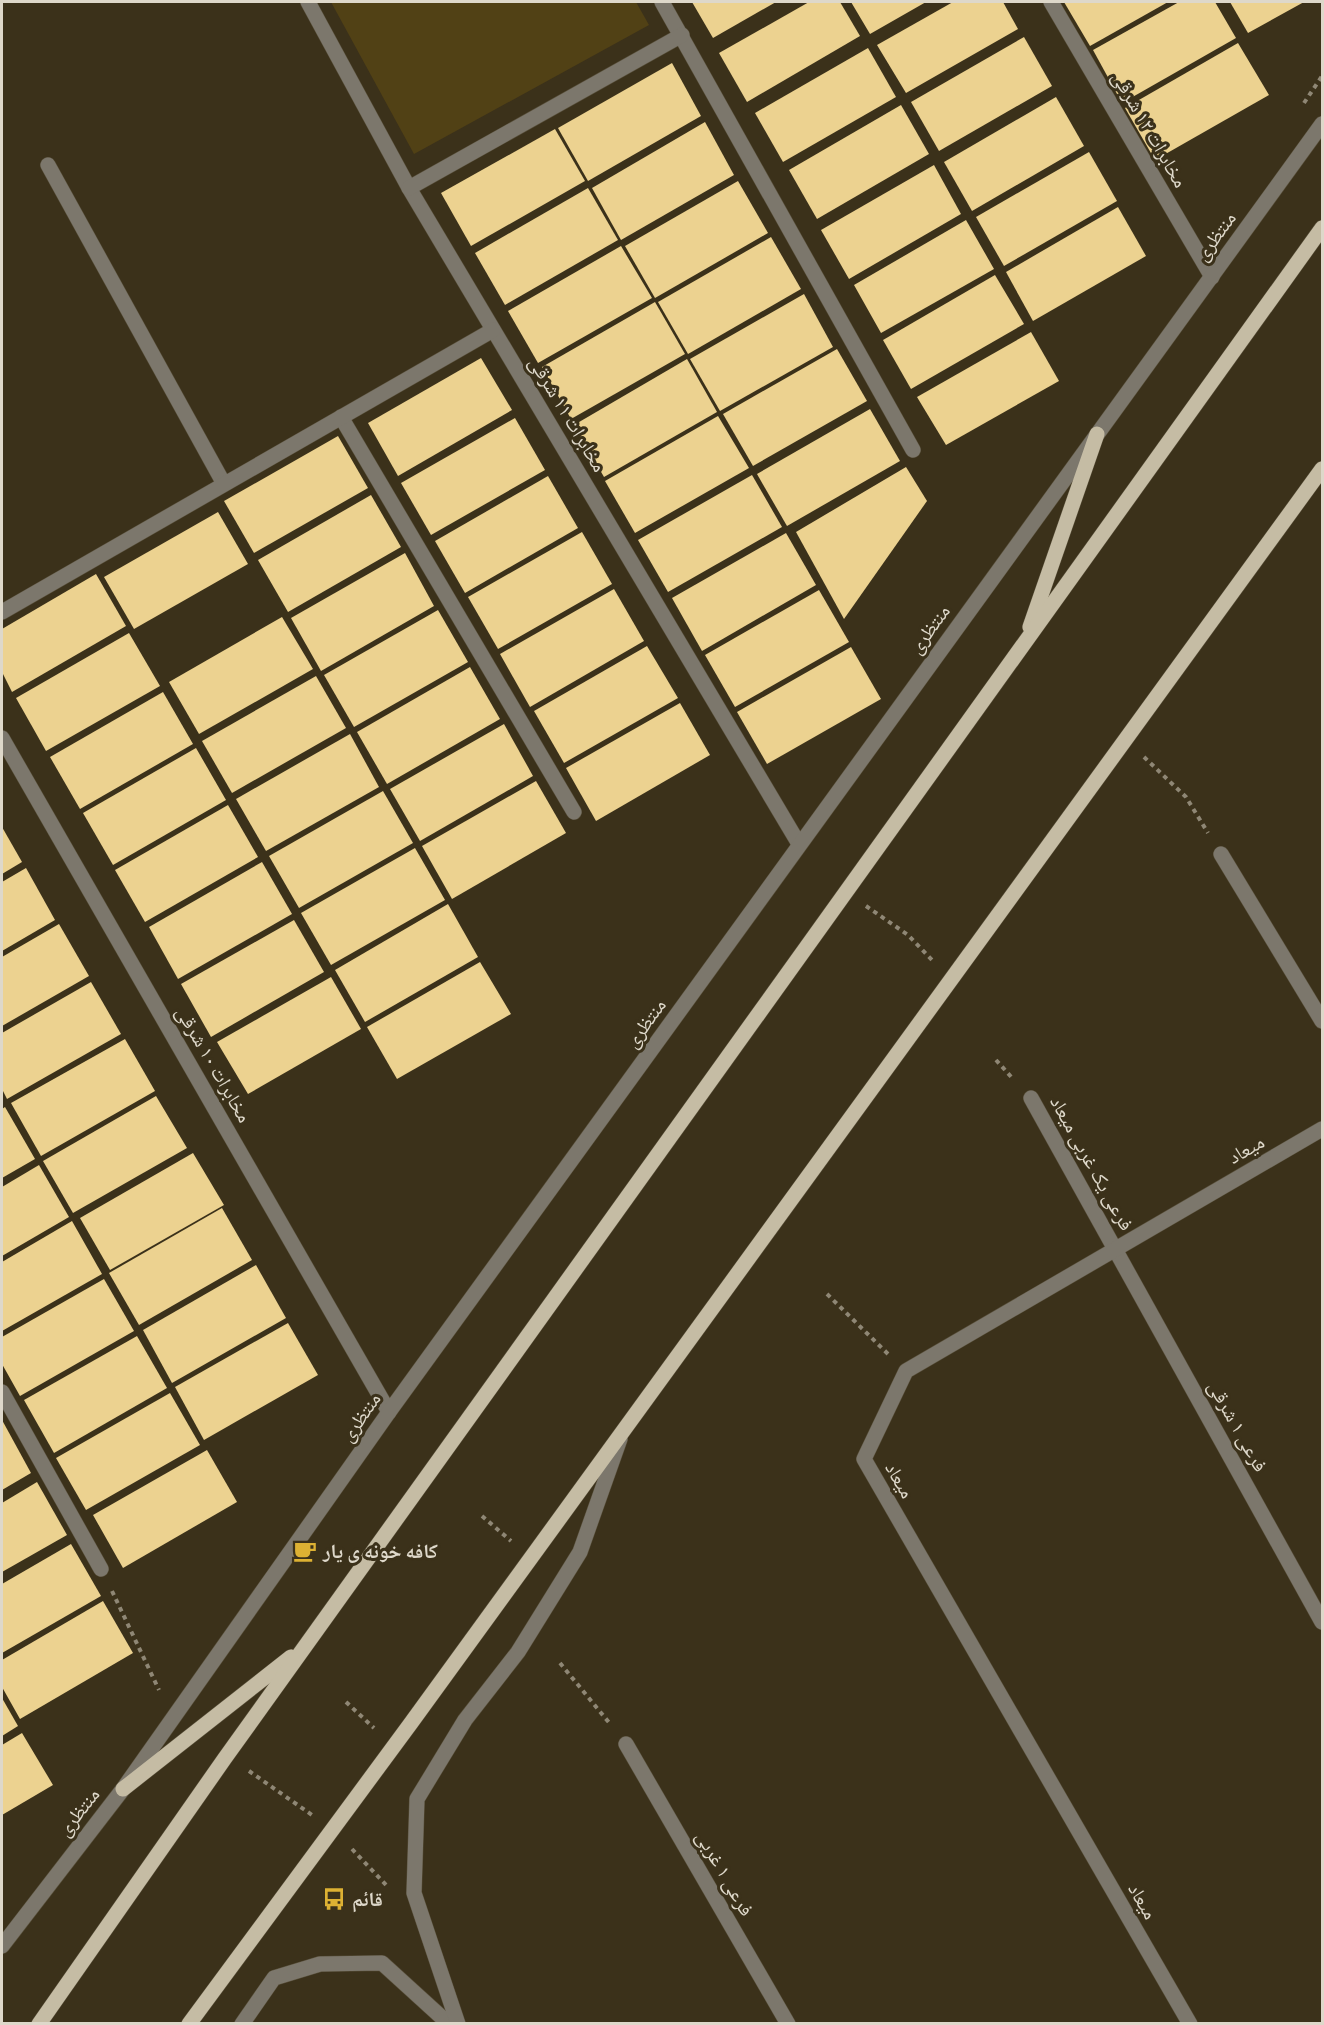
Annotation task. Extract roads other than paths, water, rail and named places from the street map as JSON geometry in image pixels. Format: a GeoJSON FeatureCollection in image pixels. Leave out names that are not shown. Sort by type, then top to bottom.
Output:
{"type":"FeatureCollection","features":[{"type":"Feature","properties":{"kind":"main road"},"geometry":{"type":"LineString","coordinates":[[39,2024],[305,1646],[1323,228]]}},
{"type":"Feature","properties":{"kind":"main road"},"geometry":{"type":"LineString","coordinates":[[1025,643],[1097,434]]}},
{"type":"Feature","properties":{"kind":"main road"},"geometry":{"type":"LineString","coordinates":[[189,2024],[395,1746],[1323,469]]}},
{"type":"Feature","properties":{"kind":"main road"},"geometry":{"type":"LineString","coordinates":[[123,1789],[305,1646]]}},
{"type":"Feature","properties":{"kind":"street","name":"مخابرات ۱۱ شرقی"},"geometry":{"type":"LineString","coordinates":[[308,2],[409,188],[799,844]]}},
{"type":"Feature","properties":{"kind":"street"},"geometry":{"type":"LineString","coordinates":[[662,2],[913,450]]}},
{"type":"Feature","properties":{"kind":"street","name":"مخابرات ۱۲ شرقی"},"geometry":{"type":"LineString","coordinates":[[1052,2],[1212,277]]}},
{"type":"Feature","properties":{"kind":"street"},"geometry":{"type":"LineString","coordinates":[[409,188],[682,35]]}},
{"type":"Feature","properties":{"kind":"street","name":"منتظری"},"geometry":{"type":"LineString","coordinates":[[2,1946],[123,1789],[389,1412],[1323,124]]}},
{"type":"Feature","properties":{"kind":"street"},"geometry":{"type":"LineString","coordinates":[[48,165],[224,484]]}},
{"type":"Feature","properties":{"kind":"street"},"geometry":{"type":"LineString","coordinates":[[2,612],[493,330]]}},
{"type":"Feature","properties":{"kind":"street"},"geometry":{"type":"LineString","coordinates":[[341,417],[574,812]]}},
{"type":"Feature","properties":{"kind":"street","name":"مخابرات ۱۰ شرقی"},"geometry":{"type":"LineString","coordinates":[[2,738],[389,1412]]}},
{"type":"Feature","properties":{"kind":"street"},"geometry":{"type":"LineString","coordinates":[[1221,854],[1323,1021]]}},
{"type":"Feature","properties":{"kind":"street","name":"فرعی یک غربی میعاد"},"geometry":{"type":"LineString","coordinates":[[1031,1098],[1116,1249]]}},
{"type":"Feature","properties":{"kind":"street","name":"میعاد"},"geometry":{"type":"LineString","coordinates":[[1190,2024],[864,1459],[906,1371],[1323,1129]]}},
{"type":"Feature","properties":{"kind":"street","name":"فرعی ۱ شرقی"},"geometry":{"type":"LineString","coordinates":[[1116,1249],[1323,1622]]}},
{"type":"Feature","properties":{"kind":"street"},"geometry":{"type":"LineString","coordinates":[[2,1392],[102,1569]]}},
{"type":"Feature","properties":{"kind":"street"},"geometry":{"type":"LineString","coordinates":[[458,2024],[414,1893],[417,1799],[465,1720],[518,1652],[580,1552],[621,1434]]}},
{"type":"Feature","properties":{"kind":"street","name":"فرعی ۱ غربی"},"geometry":{"type":"LineString","coordinates":[[626,1744],[788,2024]]}},
{"type":"Feature","properties":{"kind":"street"},"geometry":{"type":"LineString","coordinates":[[242,2024],[274,1978],[320,1964],[333,1963],[382,1963],[449,2024]]}},
{"type":"Feature","properties":{"kind":"place","name":"کافه خونه ی یار"},"geometry":{"type":"Point","coordinates":[305,1551]}},
{"type":"Feature","properties":{"kind":"place","name":"قائم"},"geometry":{"type":"Point","coordinates":[334,1899]}}]}
